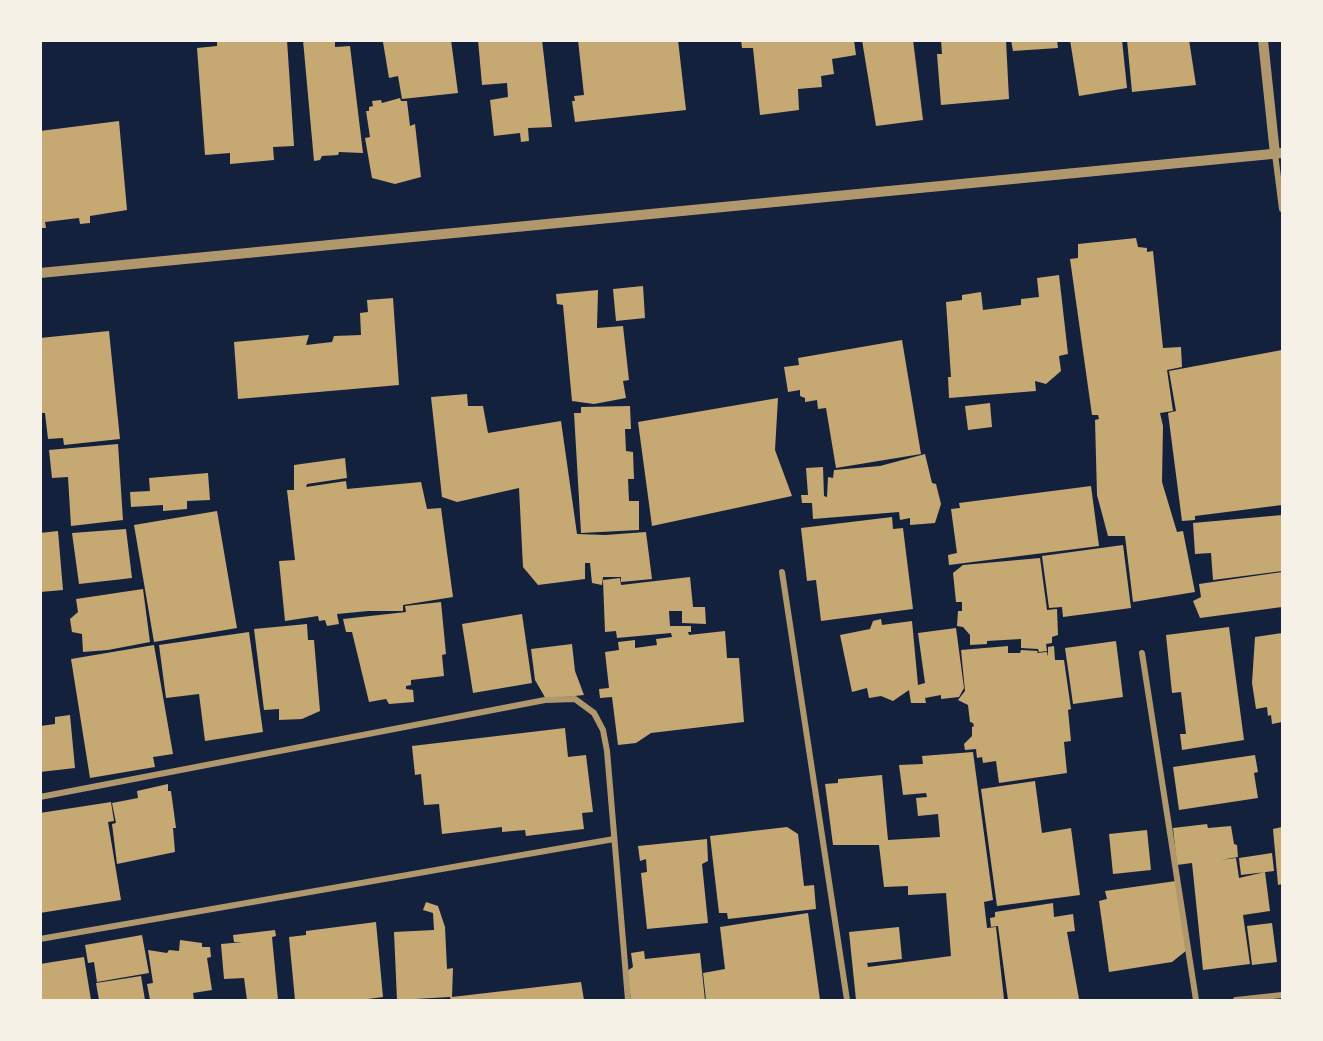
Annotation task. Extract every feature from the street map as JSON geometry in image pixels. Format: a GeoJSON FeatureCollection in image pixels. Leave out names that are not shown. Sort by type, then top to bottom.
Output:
{"type":"FeatureCollection","features":[{"type":"Feature","properties":{"kind":"street"},"geometry":{"type":"LineString","coordinates":[[1263,40],[1279,153],[1282,209]]}},
{"type":"Feature","properties":{"kind":"street"},"geometry":{"type":"LineString","coordinates":[[40,273],[1279,153]]}},
{"type":"Feature","properties":{"kind":"street"},"geometry":{"type":"LineString","coordinates":[[782,572],[847,1000]]}},
{"type":"Feature","properties":{"kind":"street"},"geometry":{"type":"LineString","coordinates":[[1142,654],[1196,1000]]}},
{"type":"Feature","properties":{"kind":"street"},"geometry":{"type":"LineString","coordinates":[[40,797],[545,700],[575,699],[594,713],[603,730],[607,751],[628,1000]]}},
{"type":"Feature","properties":{"kind":"street"},"geometry":{"type":"LineString","coordinates":[[40,939],[614,839]]}},
{"type":"Feature","properties":{"kind":"street"},"geometry":{"type":"LineString","coordinates":[[1236,1000],[1282,995]]}},
{"type":"Feature","properties":{"kind":"building"},"geometry":{"type":"Polygon","coordinates":[[[287,40],[294,146],[273,147],[274,160],[230,164],[230,153],[205,155],[197,48],[217,46],[217,41],[287,40]]]}},
{"type":"Feature","properties":{"kind":"building"},"geometry":{"type":"Polygon","coordinates":[[[303,40],[335,40],[335,47],[350,46],[363,153],[339,152],[338,155],[322,156],[320,160],[314,161],[303,40]]]}},
{"type":"Feature","properties":{"kind":"building"},"geometry":{"type":"Polygon","coordinates":[[[451,40],[458,93],[402,99],[398,76],[389,78],[383,42],[451,40]]]}},
{"type":"Feature","properties":{"kind":"building"},"geometry":{"type":"Polygon","coordinates":[[[478,40],[542,40],[552,127],[528,128],[529,141],[521,142],[520,133],[494,136],[490,100],[508,97],[507,83],[482,85],[478,40]]]}},
{"type":"Feature","properties":{"kind":"building"},"geometry":{"type":"Polygon","coordinates":[[[578,40],[678,40],[686,110],[575,122],[572,101],[575,101],[574,96],[584,95],[578,40]]]}},
{"type":"Feature","properties":{"kind":"building"},"geometry":{"type":"Polygon","coordinates":[[[741,40],[854,40],[856,55],[832,59],[834,74],[821,76],[822,87],[798,89],[799,110],[760,115],[753,48],[742,48],[741,40]]]}},
{"type":"Feature","properties":{"kind":"building"},"geometry":{"type":"Polygon","coordinates":[[[862,40],[913,40],[923,120],[876,126],[862,40]]]}},
{"type":"Feature","properties":{"kind":"building"},"geometry":{"type":"Polygon","coordinates":[[[941,40],[1006,40],[1009,99],[941,105],[937,54],[942,54],[941,40]]]}},
{"type":"Feature","properties":{"kind":"building"},"geometry":{"type":"Polygon","coordinates":[[[1011,40],[1057,40],[1058,48],[1013,51],[1011,40]]]}},
{"type":"Feature","properties":{"kind":"building"},"geometry":{"type":"Polygon","coordinates":[[[1070,40],[1122,40],[1127,88],[1079,96],[1070,40]]]}},
{"type":"Feature","properties":{"kind":"building"},"geometry":{"type":"Polygon","coordinates":[[[1127,40],[1189,40],[1196,85],[1132,92],[1127,40]]]}},
{"type":"Feature","properties":{"kind":"building"},"geometry":{"type":"Polygon","coordinates":[[[400,98],[401,101],[407,101],[410,126],[415,124],[421,177],[395,184],[372,178],[365,138],[370,137],[366,111],[373,106],[372,101],[381,100],[382,103],[400,98]]]}},
{"type":"Feature","properties":{"kind":"building"},"geometry":{"type":"Polygon","coordinates":[[[119,121],[127,210],[90,216],[90,223],[80,224],[79,218],[45,222],[46,228],[40,228],[40,131],[119,121]]]}},
{"type":"Feature","properties":{"kind":"building"},"geometry":{"type":"Polygon","coordinates":[[[1136,238],[1138,247],[1147,248],[1147,252],[1153,251],[1163,348],[1181,347],[1182,367],[1167,370],[1173,411],[1160,413],[1163,426],[1162,482],[1177,532],[1183,531],[1195,592],[1133,602],[1125,536],[1108,536],[1097,495],[1095,420],[1099,419],[1098,415],[1092,415],[1070,259],[1078,258],[1078,244],[1136,238]]]}},
{"type":"Feature","properties":{"kind":"building"},"geometry":{"type":"Polygon","coordinates":[[[1059,275],[1068,354],[1059,356],[1061,371],[1046,384],[1035,381],[1036,391],[949,398],[948,377],[951,377],[946,302],[962,300],[962,295],[981,292],[983,310],[1021,305],[1021,299],[1039,297],[1037,278],[1059,275]]]}},
{"type":"Feature","properties":{"kind":"building"},"geometry":{"type":"Polygon","coordinates":[[[643,286],[645,318],[616,321],[613,289],[643,286]]]}},
{"type":"Feature","properties":{"kind":"building"},"geometry":{"type":"Polygon","coordinates":[[[598,290],[597,328],[623,326],[629,380],[623,381],[626,398],[594,404],[572,401],[563,305],[557,304],[556,294],[598,290]]]}},
{"type":"Feature","properties":{"kind":"building"},"geometry":{"type":"Polygon","coordinates":[[[393,298],[399,385],[238,399],[234,342],[309,335],[306,345],[332,342],[334,336],[361,335],[360,313],[368,312],[367,300],[393,298]]]}},
{"type":"Feature","properties":{"kind":"building"},"geometry":{"type":"Polygon","coordinates":[[[109,331],[120,439],[64,445],[63,438],[48,439],[45,413],[40,413],[40,338],[109,331]]]}},
{"type":"Feature","properties":{"kind":"building"},"geometry":{"type":"Polygon","coordinates":[[[902,340],[921,454],[836,468],[826,408],[818,409],[817,400],[805,402],[805,398],[800,396],[800,390],[788,392],[784,367],[799,365],[798,358],[902,340]]]}},
{"type":"Feature","properties":{"kind":"building"},"geometry":{"type":"Polygon","coordinates":[[[1282,350],[1282,505],[1195,516],[1195,520],[1182,521],[1168,413],[1176,411],[1169,371],[1282,350]]]}},
{"type":"Feature","properties":{"kind":"building"},"geometry":{"type":"Polygon","coordinates":[[[467,394],[468,406],[483,406],[488,433],[561,421],[577,534],[605,535],[646,532],[652,579],[621,582],[621,577],[603,577],[602,585],[592,583],[590,563],[585,563],[585,579],[538,585],[523,567],[519,488],[457,502],[442,497],[431,397],[467,394]]]}},
{"type":"Feature","properties":{"kind":"building"},"geometry":{"type":"Polygon","coordinates":[[[778,398],[775,450],[792,496],[652,526],[638,422],[778,398]]]}},
{"type":"Feature","properties":{"kind":"building"},"geometry":{"type":"Polygon","coordinates":[[[990,403],[992,427],[968,430],[965,406],[990,403]]]}},
{"type":"Feature","properties":{"kind":"building"},"geometry":{"type":"Polygon","coordinates":[[[630,406],[631,429],[625,429],[626,451],[633,452],[634,479],[628,479],[629,501],[639,501],[639,530],[581,533],[574,413],[581,413],[581,407],[630,406]]]}},
{"type":"Feature","properties":{"kind":"building"},"geometry":{"type":"Polygon","coordinates":[[[118,444],[123,520],[71,526],[68,477],[52,478],[49,450],[118,444]]]}},
{"type":"Feature","properties":{"kind":"building"},"geometry":{"type":"Polygon","coordinates":[[[925,454],[932,483],[936,484],[941,504],[935,523],[910,525],[910,518],[900,520],[899,512],[813,519],[812,503],[802,503],[801,495],[808,495],[806,468],[823,467],[824,496],[827,497],[828,477],[833,478],[834,470],[880,466],[925,454]]]}},
{"type":"Feature","properties":{"kind":"building"},"geometry":{"type":"Polygon","coordinates":[[[345,458],[347,478],[307,484],[306,487],[346,481],[347,489],[421,482],[427,509],[441,508],[453,597],[403,605],[403,611],[337,614],[339,624],[327,626],[325,620],[319,621],[318,616],[285,621],[279,561],[295,560],[287,490],[294,490],[294,465],[345,458]]]}},
{"type":"Feature","properties":{"kind":"building"},"geometry":{"type":"Polygon","coordinates":[[[208,473],[210,500],[187,501],[187,509],[163,511],[163,505],[131,507],[130,492],[150,491],[149,478],[208,473]]]}},
{"type":"Feature","properties":{"kind":"building"},"geometry":{"type":"Polygon","coordinates":[[[1091,486],[1099,546],[949,565],[948,555],[957,553],[951,509],[960,508],[959,503],[1091,486]]]}},
{"type":"Feature","properties":{"kind":"building"},"geometry":{"type":"Polygon","coordinates":[[[217,511],[237,628],[154,642],[134,525],[217,511]]]}},
{"type":"Feature","properties":{"kind":"building"},"geometry":{"type":"Polygon","coordinates":[[[1282,515],[1282,571],[1213,580],[1211,553],[1195,554],[1193,523],[1282,515]]]}},
{"type":"Feature","properties":{"kind":"building"},"geometry":{"type":"Polygon","coordinates":[[[892,517],[893,529],[903,528],[913,609],[821,621],[816,580],[807,581],[801,528],[892,517]]]}},
{"type":"Feature","properties":{"kind":"building"},"geometry":{"type":"Polygon","coordinates":[[[126,529],[132,578],[79,584],[72,533],[126,529]]]}},
{"type":"Feature","properties":{"kind":"building"},"geometry":{"type":"Polygon","coordinates":[[[58,531],[63,590],[40,592],[40,533],[58,531]]]}},
{"type":"Feature","properties":{"kind":"building"},"geometry":{"type":"Polygon","coordinates":[[[1123,545],[1131,608],[1063,617],[1062,607],[1049,608],[1042,556],[1123,545]]]}},
{"type":"Feature","properties":{"kind":"building"},"geometry":{"type":"Polygon","coordinates":[[[1040,558],[1047,610],[1057,609],[1058,635],[1052,637],[1052,643],[1046,644],[1047,651],[1039,652],[1038,649],[1021,648],[1021,639],[987,641],[987,644],[970,645],[970,635],[963,627],[957,626],[958,611],[962,611],[962,602],[956,602],[953,573],[963,565],[1040,558]]]}},
{"type":"Feature","properties":{"kind":"building"},"geometry":{"type":"Polygon","coordinates":[[[1282,572],[1282,607],[1200,618],[1193,601],[1201,597],[1199,584],[1282,572]]]}},
{"type":"Feature","properties":{"kind":"building"},"geometry":{"type":"Polygon","coordinates":[[[690,577],[693,607],[705,607],[706,624],[682,623],[682,611],[669,611],[670,626],[691,626],[689,635],[725,631],[727,658],[739,658],[744,722],[651,733],[636,743],[618,745],[612,697],[600,698],[599,689],[609,688],[605,652],[619,650],[618,642],[635,640],[635,648],[657,645],[656,639],[672,637],[671,633],[617,638],[616,631],[605,632],[603,580],[620,578],[621,585],[690,577]]]}},
{"type":"Feature","properties":{"kind":"building"},"geometry":{"type":"Polygon","coordinates":[[[143,589],[150,642],[83,652],[82,634],[72,632],[70,619],[78,612],[76,599],[143,589]]]}},
{"type":"Feature","properties":{"kind":"building"},"geometry":{"type":"Polygon","coordinates":[[[441,602],[446,654],[442,655],[444,676],[411,680],[411,685],[406,686],[406,689],[413,690],[414,702],[389,704],[386,699],[369,702],[352,632],[346,632],[343,619],[406,612],[405,606],[441,602]]]}},
{"type":"Feature","properties":{"kind":"building"},"geometry":{"type":"Polygon","coordinates":[[[522,614],[532,683],[473,693],[462,624],[522,614]]]}},
{"type":"Feature","properties":{"kind":"building"},"geometry":{"type":"Polygon","coordinates":[[[881,619],[882,625],[912,621],[918,685],[925,683],[918,633],[956,628],[964,688],[959,697],[941,699],[941,695],[925,698],[926,703],[911,703],[909,690],[893,701],[881,696],[869,698],[867,688],[852,692],[840,635],[870,629],[873,621],[881,619]]]}},
{"type":"Feature","properties":{"kind":"building"},"geometry":{"type":"Polygon","coordinates":[[[307,624],[308,640],[314,640],[320,711],[302,719],[279,720],[279,709],[264,710],[254,629],[307,624]]]}},
{"type":"Feature","properties":{"kind":"building"},"geometry":{"type":"Polygon","coordinates":[[[1229,627],[1244,740],[1182,750],[1180,734],[1186,734],[1181,692],[1172,693],[1166,635],[1229,627]]]}},
{"type":"Feature","properties":{"kind":"building"},"geometry":{"type":"Polygon","coordinates":[[[249,632],[263,732],[205,741],[199,694],[166,698],[159,645],[249,632]]]}},
{"type":"Feature","properties":{"kind":"building"},"geometry":{"type":"Polygon","coordinates":[[[1282,633],[1282,722],[1272,724],[1267,707],[1256,709],[1252,683],[1255,637],[1282,633]]]}},
{"type":"Feature","properties":{"kind":"building"},"geometry":{"type":"Polygon","coordinates":[[[1116,641],[1123,697],[1073,704],[1065,648],[1116,641]]]}},
{"type":"Feature","properties":{"kind":"building"},"geometry":{"type":"Polygon","coordinates":[[[572,644],[575,671],[584,695],[546,699],[535,680],[531,649],[572,644]]]}},
{"type":"Feature","properties":{"kind":"building"},"geometry":{"type":"Polygon","coordinates":[[[154,645],[173,754],[153,757],[155,767],[90,778],[71,659],[154,645]]]}},
{"type":"Feature","properties":{"kind":"building"},"geometry":{"type":"Polygon","coordinates":[[[1008,646],[1008,653],[1020,653],[1021,650],[1038,651],[1037,653],[1047,652],[1048,657],[1048,647],[1054,646],[1055,660],[1064,660],[1071,709],[1068,710],[1071,741],[1064,742],[1067,773],[999,783],[996,761],[983,763],[982,757],[977,758],[976,749],[965,750],[964,744],[972,736],[974,726],[970,722],[968,705],[958,700],[965,691],[961,650],[1008,646]]]}},
{"type":"Feature","properties":{"kind":"building"},"geometry":{"type":"Polygon","coordinates":[[[70,715],[75,768],[40,772],[40,726],[55,724],[55,717],[70,715]]]}},
{"type":"Feature","properties":{"kind":"building"},"geometry":{"type":"Polygon","coordinates":[[[565,728],[568,757],[586,755],[593,812],[582,813],[584,829],[526,836],[525,830],[502,832],[502,827],[442,834],[439,804],[424,805],[421,774],[415,775],[412,746],[565,728]]]}},
{"type":"Feature","properties":{"kind":"building"},"geometry":{"type":"Polygon","coordinates":[[[973,752],[993,900],[984,902],[987,928],[996,927],[1004,999],[856,1000],[849,932],[899,927],[902,959],[867,963],[868,967],[951,956],[946,893],[908,895],[908,886],[884,887],[879,845],[833,845],[825,784],[838,783],[838,779],[882,775],[888,840],[940,837],[938,814],[918,816],[916,798],[927,797],[926,793],[903,795],[899,765],[923,764],[922,756],[973,752]]]}},
{"type":"Feature","properties":{"kind":"building"},"geometry":{"type":"Polygon","coordinates":[[[1255,755],[1258,772],[1254,773],[1258,798],[1179,810],[1173,767],[1255,755]]]}},
{"type":"Feature","properties":{"kind":"building"},"geometry":{"type":"Polygon","coordinates":[[[1035,781],[1042,833],[1071,828],[1080,895],[997,906],[981,789],[1035,781]]]}},
{"type":"Feature","properties":{"kind":"building"},"geometry":{"type":"Polygon","coordinates":[[[168,784],[176,828],[173,828],[175,852],[117,864],[112,824],[116,823],[112,803],[138,798],[137,791],[168,784]]]}},
{"type":"Feature","properties":{"kind":"building"},"geometry":{"type":"Polygon","coordinates":[[[111,802],[114,821],[108,822],[121,900],[40,913],[40,813],[111,802]]]}},
{"type":"Feature","properties":{"kind":"building"},"geometry":{"type":"Polygon","coordinates":[[[1207,824],[1208,828],[1231,826],[1238,857],[1221,860],[1236,858],[1239,878],[1265,872],[1270,911],[1243,915],[1250,964],[1203,970],[1192,863],[1177,865],[1173,828],[1207,824]]]}},
{"type":"Feature","properties":{"kind":"building"},"geometry":{"type":"Polygon","coordinates":[[[787,827],[798,834],[804,886],[814,885],[816,909],[728,919],[727,913],[719,913],[710,836],[787,827]]]}},
{"type":"Feature","properties":{"kind":"building"},"geometry":{"type":"Polygon","coordinates":[[[1282,827],[1282,884],[1278,885],[1273,829],[1282,827]]]}},
{"type":"Feature","properties":{"kind":"building"},"geometry":{"type":"Polygon","coordinates":[[[1147,830],[1151,870],[1113,874],[1109,834],[1147,830]]]}},
{"type":"Feature","properties":{"kind":"building"},"geometry":{"type":"Polygon","coordinates":[[[707,839],[708,861],[702,864],[708,923],[647,929],[641,873],[647,872],[646,859],[640,861],[638,846],[707,839]]]}},
{"type":"Feature","properties":{"kind":"building"},"geometry":{"type":"Polygon","coordinates":[[[1272,853],[1274,871],[1241,875],[1239,858],[1272,853]]]}},
{"type":"Feature","properties":{"kind":"building"},"geometry":{"type":"Polygon","coordinates":[[[1176,881],[1187,950],[1172,962],[1109,972],[1099,901],[1107,899],[1105,891],[1176,881]]]}},
{"type":"Feature","properties":{"kind":"building"},"geometry":{"type":"Polygon","coordinates":[[[426,902],[438,906],[445,927],[447,969],[453,968],[452,997],[581,982],[584,1000],[451,1000],[450,997],[397,1000],[394,932],[434,930],[433,913],[423,910],[426,902]]]}},
{"type":"Feature","properties":{"kind":"building"},"geometry":{"type":"Polygon","coordinates":[[[1053,903],[1054,917],[1073,914],[1075,931],[1067,932],[1079,999],[1008,1000],[998,926],[991,927],[990,918],[995,917],[995,912],[1053,903]]]}},
{"type":"Feature","properties":{"kind":"building"},"geometry":{"type":"Polygon","coordinates":[[[808,913],[820,1000],[706,1000],[703,973],[725,969],[720,927],[808,913]]]}},
{"type":"Feature","properties":{"kind":"building"},"geometry":{"type":"Polygon","coordinates":[[[376,922],[383,997],[360,1000],[295,1000],[289,937],[306,935],[306,931],[376,922]]]}},
{"type":"Feature","properties":{"kind":"building"},"geometry":{"type":"Polygon","coordinates":[[[1272,923],[1277,962],[1252,965],[1247,926],[1272,923]]]}},
{"type":"Feature","properties":{"kind":"building"},"geometry":{"type":"Polygon","coordinates":[[[275,930],[276,936],[272,937],[278,1000],[247,1000],[244,978],[224,979],[221,944],[243,942],[234,942],[233,935],[275,930]]]}},
{"type":"Feature","properties":{"kind":"building"},"geometry":{"type":"Polygon","coordinates":[[[142,935],[149,973],[97,982],[94,962],[88,963],[85,945],[142,935]]]}},
{"type":"Feature","properties":{"kind":"building"},"geometry":{"type":"Polygon","coordinates":[[[180,940],[202,943],[202,947],[210,947],[211,957],[207,958],[212,990],[193,993],[194,1000],[150,1000],[147,984],[153,983],[148,950],[167,953],[169,950],[179,951],[180,940]]]}},
{"type":"Feature","properties":{"kind":"building"},"geometry":{"type":"Polygon","coordinates":[[[644,951],[645,959],[700,953],[705,1000],[631,1000],[627,971],[633,967],[631,953],[644,951]]]}},
{"type":"Feature","properties":{"kind":"building"},"geometry":{"type":"Polygon","coordinates":[[[84,957],[91,1000],[40,1000],[40,964],[84,957]]]}},
{"type":"Feature","properties":{"kind":"building"},"geometry":{"type":"Polygon","coordinates":[[[141,976],[145,1000],[99,1000],[96,983],[141,976]]]}}]}
